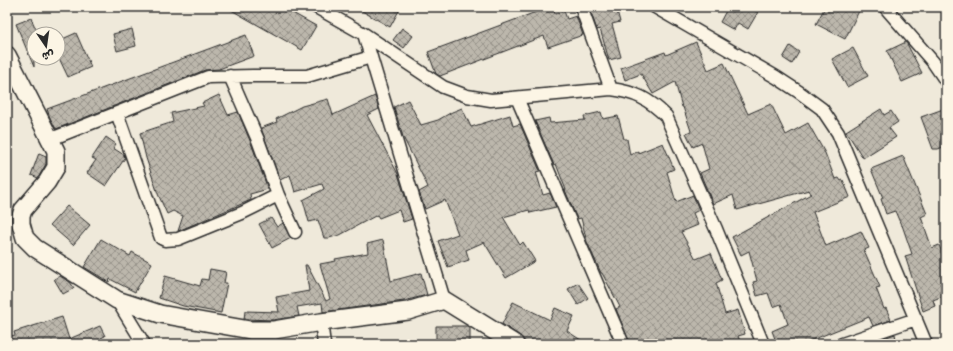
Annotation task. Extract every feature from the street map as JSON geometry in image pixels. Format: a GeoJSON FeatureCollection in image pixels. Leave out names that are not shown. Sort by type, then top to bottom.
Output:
{"type":"FeatureCollection","features":[{"type":"Feature","properties":{"kind":"street"},"geometry":{"type":"LineString","coordinates":[[316,7],[364,34],[443,87],[467,96],[492,100],[611,88],[642,96],[655,105],[666,116],[716,229],[764,344]]}},
{"type":"Feature","properties":{"kind":"street"},"geometry":{"type":"LineString","coordinates":[[581,7],[611,88]]}},
{"type":"Feature","properties":{"kind":"street"},"geometry":{"type":"LineString","coordinates":[[655,7],[776,77],[822,109],[838,134],[926,344]]}},
{"type":"Feature","properties":{"kind":"street"},"geometry":{"type":"LineString","coordinates":[[885,7],[933,62],[946,81]]}},
{"type":"Feature","properties":{"kind":"street"},"geometry":{"type":"LineString","coordinates":[[364,34],[444,300],[515,344]]}},
{"type":"Feature","properties":{"kind":"street"},"geometry":{"type":"LineString","coordinates":[[7,55],[56,151],[56,167],[47,182],[23,210],[21,224],[25,238],[35,248],[117,300],[160,314],[250,330],[274,330],[321,322],[408,311],[444,300]]}},
{"type":"Feature","properties":{"kind":"street"},"geometry":{"type":"LineString","coordinates":[[51,139],[208,77],[307,76],[371,57]]}},
{"type":"Feature","properties":{"kind":"street"},"geometry":{"type":"LineString","coordinates":[[230,76],[258,140],[278,195],[295,232]]}},
{"type":"Feature","properties":{"kind":"street"},"geometry":{"type":"LineString","coordinates":[[517,98],[623,344]]}},
{"type":"Feature","properties":{"kind":"street"},"geometry":{"type":"LineString","coordinates":[[117,113],[161,238],[165,240],[178,239],[242,213],[278,195]]}},
{"type":"Feature","properties":{"kind":"street"},"geometry":{"type":"LineString","coordinates":[[117,300],[144,344]]}},
{"type":"Feature","properties":{"kind":"street"},"geometry":{"type":"LineString","coordinates":[[842,344],[916,319]]}},
{"type":"Feature","properties":{"kind":"street"},"geometry":{"type":"LineString","coordinates":[[321,322],[324,344]]}},
{"type":"Feature","properties":{"kind":"building"},"geometry":{"type":"Polygon","coordinates":[[[226,7],[282,7],[316,26],[302,50],[226,7]]]}},
{"type":"Feature","properties":{"kind":"building"},"geometry":{"type":"Polygon","coordinates":[[[355,7],[401,7],[390,27],[355,7]]]}},
{"type":"Feature","properties":{"kind":"building"},"geometry":{"type":"Polygon","coordinates":[[[534,7],[553,7],[555,14],[564,11],[567,19],[576,16],[583,35],[548,47],[544,36],[440,76],[436,74],[428,52],[536,12],[534,7]]]}},
{"type":"Feature","properties":{"kind":"building"},"geometry":{"type":"Polygon","coordinates":[[[589,7],[616,7],[620,22],[612,24],[621,57],[609,60],[600,29],[597,30],[589,7]]]}},
{"type":"Feature","properties":{"kind":"building"},"geometry":{"type":"Polygon","coordinates":[[[728,7],[750,7],[758,12],[748,29],[738,23],[734,30],[720,22],[728,7]]]}},
{"type":"Feature","properties":{"kind":"building"},"geometry":{"type":"Polygon","coordinates":[[[825,7],[861,7],[845,39],[816,24],[825,7]]]}},
{"type":"Feature","properties":{"kind":"building"},"geometry":{"type":"Polygon","coordinates":[[[31,18],[34,26],[26,26],[26,48],[16,24],[31,18]]]}},
{"type":"Feature","properties":{"kind":"building"},"geometry":{"type":"Polygon","coordinates":[[[402,28],[413,36],[404,48],[393,40],[402,28]]]}},
{"type":"Feature","properties":{"kind":"building"},"geometry":{"type":"Polygon","coordinates":[[[132,29],[136,46],[117,51],[113,34],[132,29]]]}},
{"type":"Feature","properties":{"kind":"building"},"geometry":{"type":"Polygon","coordinates":[[[76,33],[91,67],[68,77],[63,66],[66,66],[66,37],[76,33]]]}},
{"type":"Feature","properties":{"kind":"building"},"geometry":{"type":"Polygon","coordinates":[[[246,35],[254,56],[219,69],[205,70],[56,129],[50,118],[47,109],[246,35]]]}},
{"type":"Feature","properties":{"kind":"building"},"geometry":{"type":"Polygon","coordinates":[[[696,42],[708,70],[724,63],[748,114],[771,104],[786,135],[808,123],[825,153],[835,179],[839,178],[841,181],[843,180],[850,197],[813,212],[826,246],[861,231],[869,248],[864,250],[880,287],[876,288],[884,309],[886,308],[891,320],[873,326],[869,317],[802,344],[777,344],[772,331],[788,324],[781,304],[773,307],[768,293],[757,296],[753,282],[757,281],[749,251],[741,255],[732,237],[811,194],[809,190],[737,210],[733,195],[713,204],[700,173],[709,169],[702,143],[693,147],[686,133],[691,131],[675,82],[653,94],[641,74],[625,80],[621,68],[665,52],[666,55],[696,42]]]}},
{"type":"Feature","properties":{"kind":"building"},"geometry":{"type":"Polygon","coordinates":[[[906,42],[922,73],[902,82],[887,51],[906,42]]]}},
{"type":"Feature","properties":{"kind":"building"},"geometry":{"type":"Polygon","coordinates":[[[790,46],[799,52],[792,64],[783,58],[790,46]]]}},
{"type":"Feature","properties":{"kind":"building"},"geometry":{"type":"Polygon","coordinates":[[[853,48],[868,76],[847,87],[832,59],[853,48]]]}},
{"type":"Feature","properties":{"kind":"building"},"geometry":{"type":"Polygon","coordinates":[[[219,95],[228,115],[238,112],[268,189],[250,194],[251,200],[178,231],[183,216],[173,211],[167,214],[158,194],[146,158],[140,133],[173,122],[171,113],[204,106],[202,103],[219,95]]]}},
{"type":"Feature","properties":{"kind":"building"},"geometry":{"type":"Polygon","coordinates":[[[375,96],[379,109],[367,115],[398,174],[412,219],[403,222],[399,210],[379,218],[377,215],[340,235],[324,238],[318,220],[309,222],[303,200],[324,189],[322,184],[295,192],[290,175],[280,180],[261,128],[277,122],[276,119],[302,106],[328,99],[333,115],[375,96]]]}},
{"type":"Feature","properties":{"kind":"building"},"geometry":{"type":"Polygon","coordinates":[[[408,100],[421,125],[438,120],[462,108],[471,127],[510,115],[513,126],[520,124],[540,171],[536,172],[543,195],[550,193],[556,207],[530,213],[529,210],[503,217],[520,245],[523,242],[535,261],[506,278],[484,242],[466,250],[469,260],[448,267],[438,241],[458,234],[445,200],[425,209],[419,192],[428,187],[403,137],[394,107],[408,100]]]}},
{"type":"Feature","properties":{"kind":"building"},"geometry":{"type":"Polygon","coordinates":[[[946,108],[946,146],[933,149],[921,117],[946,108]]]}},
{"type":"Feature","properties":{"kind":"building"},"geometry":{"type":"Polygon","coordinates":[[[881,109],[884,115],[891,111],[898,122],[889,128],[896,137],[863,158],[846,131],[881,109]]]}},
{"type":"Feature","properties":{"kind":"building"},"geometry":{"type":"Polygon","coordinates":[[[601,112],[603,119],[618,116],[624,139],[627,139],[630,155],[663,143],[674,169],[667,172],[676,202],[693,195],[699,210],[693,213],[698,225],[681,232],[696,259],[711,253],[722,280],[716,283],[725,314],[738,310],[745,334],[738,336],[741,344],[630,344],[616,309],[620,307],[601,273],[587,242],[581,218],[577,219],[556,164],[554,165],[535,121],[549,118],[550,123],[585,120],[584,116],[601,112]]]}},
{"type":"Feature","properties":{"kind":"building"},"geometry":{"type":"Polygon","coordinates":[[[106,137],[116,144],[113,148],[124,155],[125,158],[106,186],[87,173],[96,160],[92,158],[106,137]]]}},
{"type":"Feature","properties":{"kind":"building"},"geometry":{"type":"Polygon","coordinates":[[[39,153],[46,156],[46,164],[38,178],[31,175],[39,153]]]}},
{"type":"Feature","properties":{"kind":"building"},"geometry":{"type":"Polygon","coordinates":[[[903,156],[927,214],[921,217],[932,248],[939,245],[946,264],[946,295],[933,300],[935,306],[923,311],[905,256],[912,254],[902,225],[895,211],[886,214],[881,199],[883,198],[871,169],[903,156]]]}},
{"type":"Feature","properties":{"kind":"building"},"geometry":{"type":"Polygon","coordinates":[[[67,206],[90,225],[73,245],[50,225],[67,206]]]}},
{"type":"Feature","properties":{"kind":"building"},"geometry":{"type":"Polygon","coordinates":[[[271,218],[277,227],[283,223],[291,238],[272,248],[259,224],[271,218]]]}},
{"type":"Feature","properties":{"kind":"building"},"geometry":{"type":"Polygon","coordinates":[[[101,239],[130,256],[132,252],[152,263],[135,292],[110,279],[109,282],[84,267],[101,239]]]}},
{"type":"Feature","properties":{"kind":"building"},"geometry":{"type":"Polygon","coordinates":[[[383,240],[391,281],[421,273],[427,295],[404,301],[323,312],[322,303],[297,307],[299,316],[273,320],[244,319],[245,311],[279,312],[276,297],[309,291],[305,265],[307,265],[326,301],[330,299],[320,264],[336,261],[335,259],[368,253],[367,244],[383,240]]]}},
{"type":"Feature","properties":{"kind":"building"},"geometry":{"type":"Polygon","coordinates":[[[210,269],[226,272],[224,283],[227,283],[221,313],[183,306],[159,298],[165,276],[200,286],[202,279],[208,280],[210,269]]]}},
{"type":"Feature","properties":{"kind":"building"},"geometry":{"type":"Polygon","coordinates":[[[60,276],[70,282],[74,288],[63,294],[54,279],[60,276]]]}},
{"type":"Feature","properties":{"kind":"building"},"geometry":{"type":"Polygon","coordinates":[[[578,283],[588,298],[578,305],[568,289],[578,283]]]}},
{"type":"Feature","properties":{"kind":"building"},"geometry":{"type":"Polygon","coordinates":[[[513,302],[550,320],[555,308],[574,316],[567,331],[587,344],[530,344],[524,341],[520,336],[502,324],[513,302]]]}},
{"type":"Feature","properties":{"kind":"building"},"geometry":{"type":"Polygon","coordinates":[[[62,317],[69,339],[100,326],[105,336],[101,338],[104,344],[7,344],[7,337],[15,335],[14,332],[62,317]]]}},
{"type":"Feature","properties":{"kind":"building"},"geometry":{"type":"Polygon","coordinates":[[[436,326],[467,326],[470,328],[470,344],[436,344],[436,326]]]}},
{"type":"Feature","properties":{"kind":"building"},"geometry":{"type":"Polygon","coordinates":[[[895,334],[897,344],[880,344],[878,340],[895,334]]]}}]}
